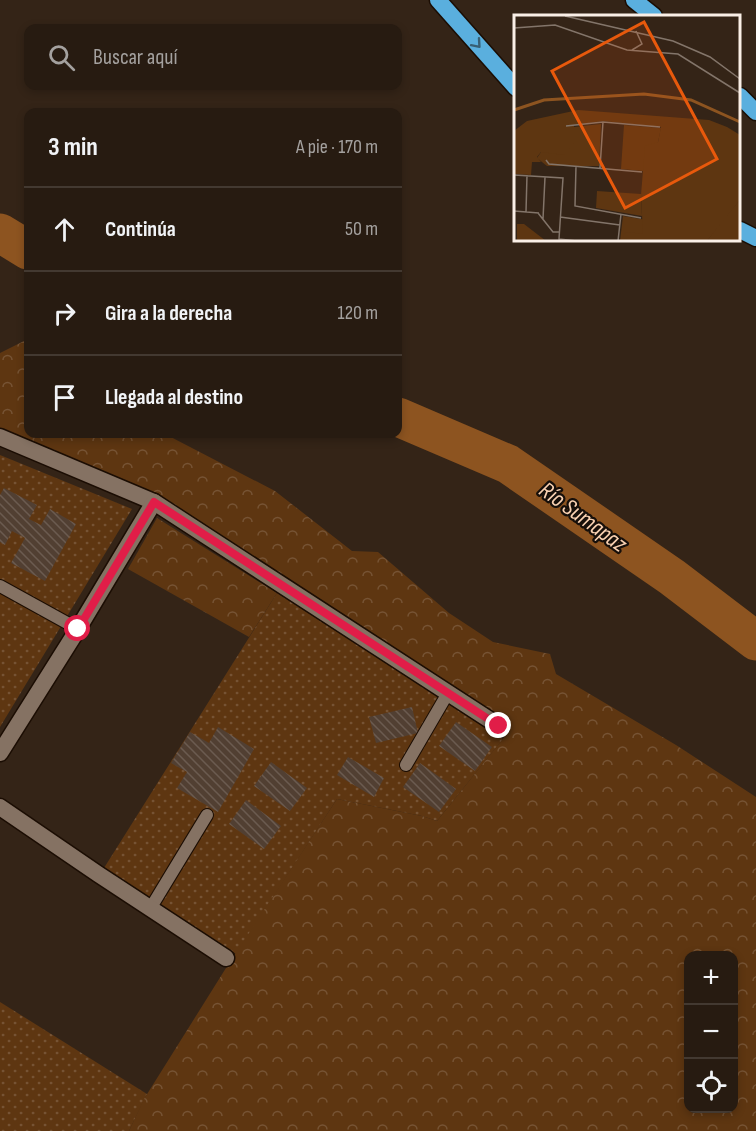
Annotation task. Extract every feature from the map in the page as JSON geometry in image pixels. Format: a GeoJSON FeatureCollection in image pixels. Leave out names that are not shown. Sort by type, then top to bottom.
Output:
{"type":"FeatureCollection","features":[{"type":"Feature","properties":{"kind":"highway"},"geometry":{"type":"LineString","coordinates":[[438,0],[514,86]]}},
{"type":"Feature","properties":{"kind":"highway"},"geometry":{"type":"LineString","coordinates":[[634,0],[653,15]]}},
{"type":"Feature","properties":{"kind":"highway"},"geometry":{"type":"LineString","coordinates":[[741,97],[756,112]]}},
{"type":"Feature","properties":{"kind":"highway"},"geometry":{"type":"LineString","coordinates":[[741,230],[756,238]]}},
{"type":"Feature","properties":{"kind":"street"},"geometry":{"type":"LineString","coordinates":[[0,437],[154,502],[499,726]]}},
{"type":"Feature","properties":{"kind":"street"},"geometry":{"type":"LineString","coordinates":[[0,753],[154,502]]}},
{"type":"Feature","properties":{"kind":"street"},"geometry":{"type":"LineString","coordinates":[[0,807],[226,958]]}},
{"type":"Feature","properties":{"kind":"lane"},"geometry":{"type":"LineString","coordinates":[[0,586],[78,629]]}},
{"type":"Feature","properties":{"kind":"lane"},"geometry":{"type":"LineString","coordinates":[[406,765],[448,693]]}},
{"type":"Feature","properties":{"kind":"lane"},"geometry":{"type":"LineString","coordinates":[[150,909],[207,815]]}},
{"type":"Feature","properties":{"kind":"green space"},"geometry":{"type":"Polygon","coordinates":[[[24,341],[24,438],[173,438],[275,491],[352,551],[378,552],[449,613],[493,642],[550,654],[556,674],[676,745],[756,797],[756,1131],[129,1131],[144,1099],[226,968],[337,799],[437,821],[510,730],[155,497],[0,430],[0,353],[24,341]]]}},
{"type":"Feature","properties":{"kind":"green space"},"geometry":{"type":"Polygon","coordinates":[[[0,455],[132,509],[0,727],[0,455]]]}},
{"type":"Feature","properties":{"kind":"green space"},"geometry":{"type":"Polygon","coordinates":[[[157,518],[277,593],[249,637],[128,569],[157,518]]]}},
{"type":"Feature","properties":{"kind":"green space"},"geometry":{"type":"Polygon","coordinates":[[[277,593],[503,739],[437,821],[337,799],[236,954],[104,868],[277,593]]]}},
{"type":"Feature","properties":{"kind":"green space"},"geometry":{"type":"Polygon","coordinates":[[[0,1002],[147,1094],[129,1131],[0,1131],[0,1002]]]}},
{"type":"Feature","properties":{"kind":"building"},"geometry":{"type":"Polygon","coordinates":[[[4,488],[37,505],[29,519],[41,525],[50,509],[76,524],[45,581],[11,563],[25,538],[12,531],[5,545],[0,542],[0,495],[4,488]]]}},
{"type":"Feature","properties":{"kind":"building"},"geometry":{"type":"Polygon","coordinates":[[[412,707],[418,733],[376,743],[369,717],[412,707]]]}},
{"type":"Feature","properties":{"kind":"building"},"geometry":{"type":"Polygon","coordinates":[[[456,722],[492,747],[475,771],[439,746],[456,722]]]}},
{"type":"Feature","properties":{"kind":"building"},"geometry":{"type":"Polygon","coordinates":[[[218,727],[254,749],[218,812],[177,788],[187,772],[171,763],[190,732],[209,743],[218,727]]]}},
{"type":"Feature","properties":{"kind":"building"},"geometry":{"type":"Polygon","coordinates":[[[348,757],[384,778],[374,797],[337,775],[348,757]]]}},
{"type":"Feature","properties":{"kind":"building"},"geometry":{"type":"Polygon","coordinates":[[[271,762],[307,788],[290,811],[254,786],[271,762]]]}},
{"type":"Feature","properties":{"kind":"building"},"geometry":{"type":"Polygon","coordinates":[[[420,763],[456,789],[439,812],[403,787],[420,763]]]}},
{"type":"Feature","properties":{"kind":"building"},"geometry":{"type":"Polygon","coordinates":[[[246,800],[281,826],[264,849],[229,824],[246,800]]]}},
{"type":"Feature","properties":{"kind":"waterway","name":"Río Sumapaz"},"geometry":{"type":"LineString","coordinates":[[0,233],[24,248]]}},
{"type":"Feature","properties":{"kind":"waterway","name":"Río Sumapaz"},"geometry":{"type":"LineString","coordinates":[[402,419],[508,464],[672,577],[756,641]]}},
{"type":"Feature","properties":{"kind":"route"},"geometry":{"type":"LineString","coordinates":[[78,629],[154,502],[499,726]]}}]}
